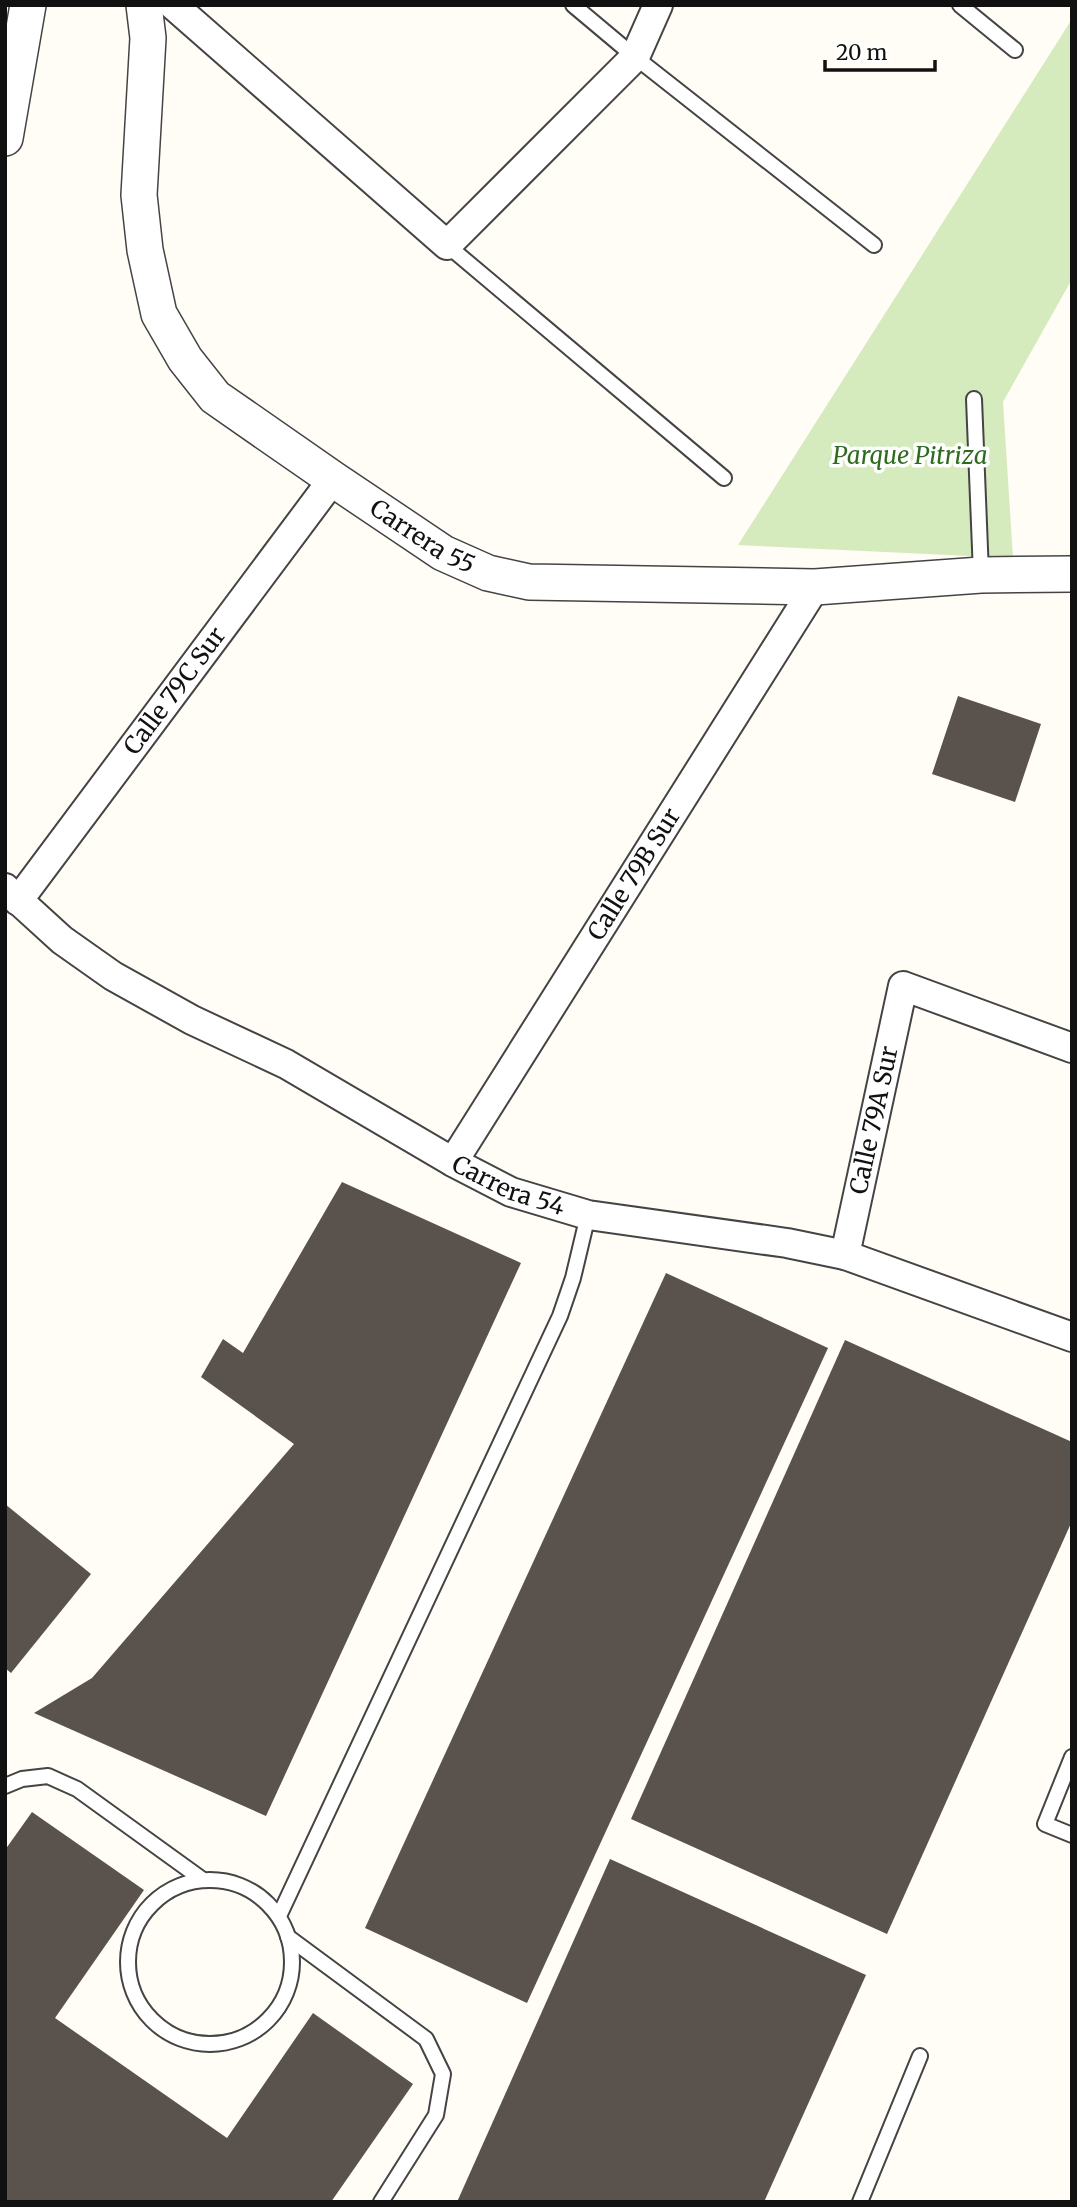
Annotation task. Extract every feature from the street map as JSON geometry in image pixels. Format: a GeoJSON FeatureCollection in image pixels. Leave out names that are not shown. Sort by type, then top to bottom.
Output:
{"type":"FeatureCollection","features":[{"type":"Feature","properties":{"kind":"street"},"geometry":{"type":"LineString","coordinates":[[6,124],[28,5]]}},
{"type":"Feature","properties":{"kind":"street","name":"Carrera 55"},"geometry":{"type":"LineString","coordinates":[[144,5],[148,38],[139,195],[145,250],[159,314],[185,359],[215,397],[443,553],[488,573],[529,582],[814,587],[981,575],[1072,574]]}},
{"type":"Feature","properties":{"kind":"street"},"geometry":{"type":"LineString","coordinates":[[173,5],[447,244],[635,57],[658,5]]}},
{"type":"Feature","properties":{"kind":"street","name":"Calle 79C Sur"},"geometry":{"type":"LineString","coordinates":[[11,894],[332,479]]}},
{"type":"Feature","properties":{"kind":"street","name":"Calle 79B Sur"},"geometry":{"type":"LineString","coordinates":[[453,1162],[814,587]]}},
{"type":"Feature","properties":{"kind":"street","name":"Carrera 54"},"geometry":{"type":"LineString","coordinates":[[11,894],[62,940],[113,976],[192,1020],[286,1063],[453,1162],[512,1192],[588,1215],[788,1242],[845,1255],[1072,1337]]}},
{"type":"Feature","properties":{"kind":"street","name":"Calle 79A Sur"},"geometry":{"type":"LineString","coordinates":[[845,1255],[904,986],[1072,1048]]}},
{"type":"Feature","properties":{"kind":"lane"},"geometry":{"type":"LineString","coordinates":[[573,5],[874,245]]}},
{"type":"Feature","properties":{"kind":"lane"},"geometry":{"type":"LineString","coordinates":[[960,5],[1015,50]]}},
{"type":"Feature","properties":{"kind":"lane"},"geometry":{"type":"LineString","coordinates":[[447,244],[724,478]]}},
{"type":"Feature","properties":{"kind":"lane"},"geometry":{"type":"LineString","coordinates":[[974,399],[981,575]]}},
{"type":"Feature","properties":{"kind":"lane"},"geometry":{"type":"LineString","coordinates":[[279,1916],[560,1316],[573,1278],[588,1215]]}},
{"type":"Feature","properties":{"kind":"lane"},"geometry":{"type":"LineString","coordinates":[[1072,1757],[1045,1824],[1072,1835]]}},
{"type":"Feature","properties":{"kind":"lane"},"geometry":{"type":"LineString","coordinates":[[5,1786],[22,1779],[48,1776],[77,1788],[203,1880]]}},
{"type":"Feature","properties":{"kind":"lane"},"geometry":{"type":"LineString","coordinates":[[203,1880],[225,1881],[246,1888],[264,1900],[279,1916],[288,1937],[292,1968],[284,1998],[266,2024],[239,2040],[208,2046],[177,2039],[152,2022],[134,1996],[127,1965],[132,1934],[149,1907],[173,1888],[203,1880]]}},
{"type":"Feature","properties":{"kind":"lane"},"geometry":{"type":"LineString","coordinates":[[288,1937],[426,2039],[443,2074],[436,2115],[381,2202]]}},
{"type":"Feature","properties":{"kind":"lane"},"geometry":{"type":"LineString","coordinates":[[860,2202],[920,2056]]}},
{"type":"Feature","properties":{"kind":"green space","name":"Parque Pitriza"},"geometry":{"type":"Polygon","coordinates":[[[1072,19],[1072,279],[1003,402],[1013,558],[738,545],[1072,19]]]}},
{"type":"Feature","properties":{"kind":"building"},"geometry":{"type":"Polygon","coordinates":[[[958,696],[1041,724],[1015,802],[932,774],[958,696]]]}},
{"type":"Feature","properties":{"kind":"building"},"geometry":{"type":"Polygon","coordinates":[[[342,1182],[521,1263],[266,1816],[34,1713],[92,1678],[294,1444],[201,1377],[223,1339],[243,1353],[342,1182]]]}},
{"type":"Feature","properties":{"kind":"building"},"geometry":{"type":"Polygon","coordinates":[[[666,1273],[828,1348],[527,2003],[365,1928],[666,1273]]]}},
{"type":"Feature","properties":{"kind":"building"},"geometry":{"type":"Polygon","coordinates":[[[845,1340],[1072,1442],[1072,1521],[887,1934],[631,1819],[845,1340]]]}},
{"type":"Feature","properties":{"kind":"building"},"geometry":{"type":"Polygon","coordinates":[[[5,1504],[91,1574],[11,1673],[5,1668],[5,1504]]]}},
{"type":"Feature","properties":{"kind":"building"},"geometry":{"type":"Polygon","coordinates":[[[32,1812],[144,1890],[55,2018],[227,2138],[313,2013],[413,2084],[331,2202],[5,2202],[5,1850],[32,1812]]]}},
{"type":"Feature","properties":{"kind":"building"},"geometry":{"type":"Polygon","coordinates":[[[610,1859],[866,1975],[764,2202],[457,2202],[610,1859]]]}}]}
